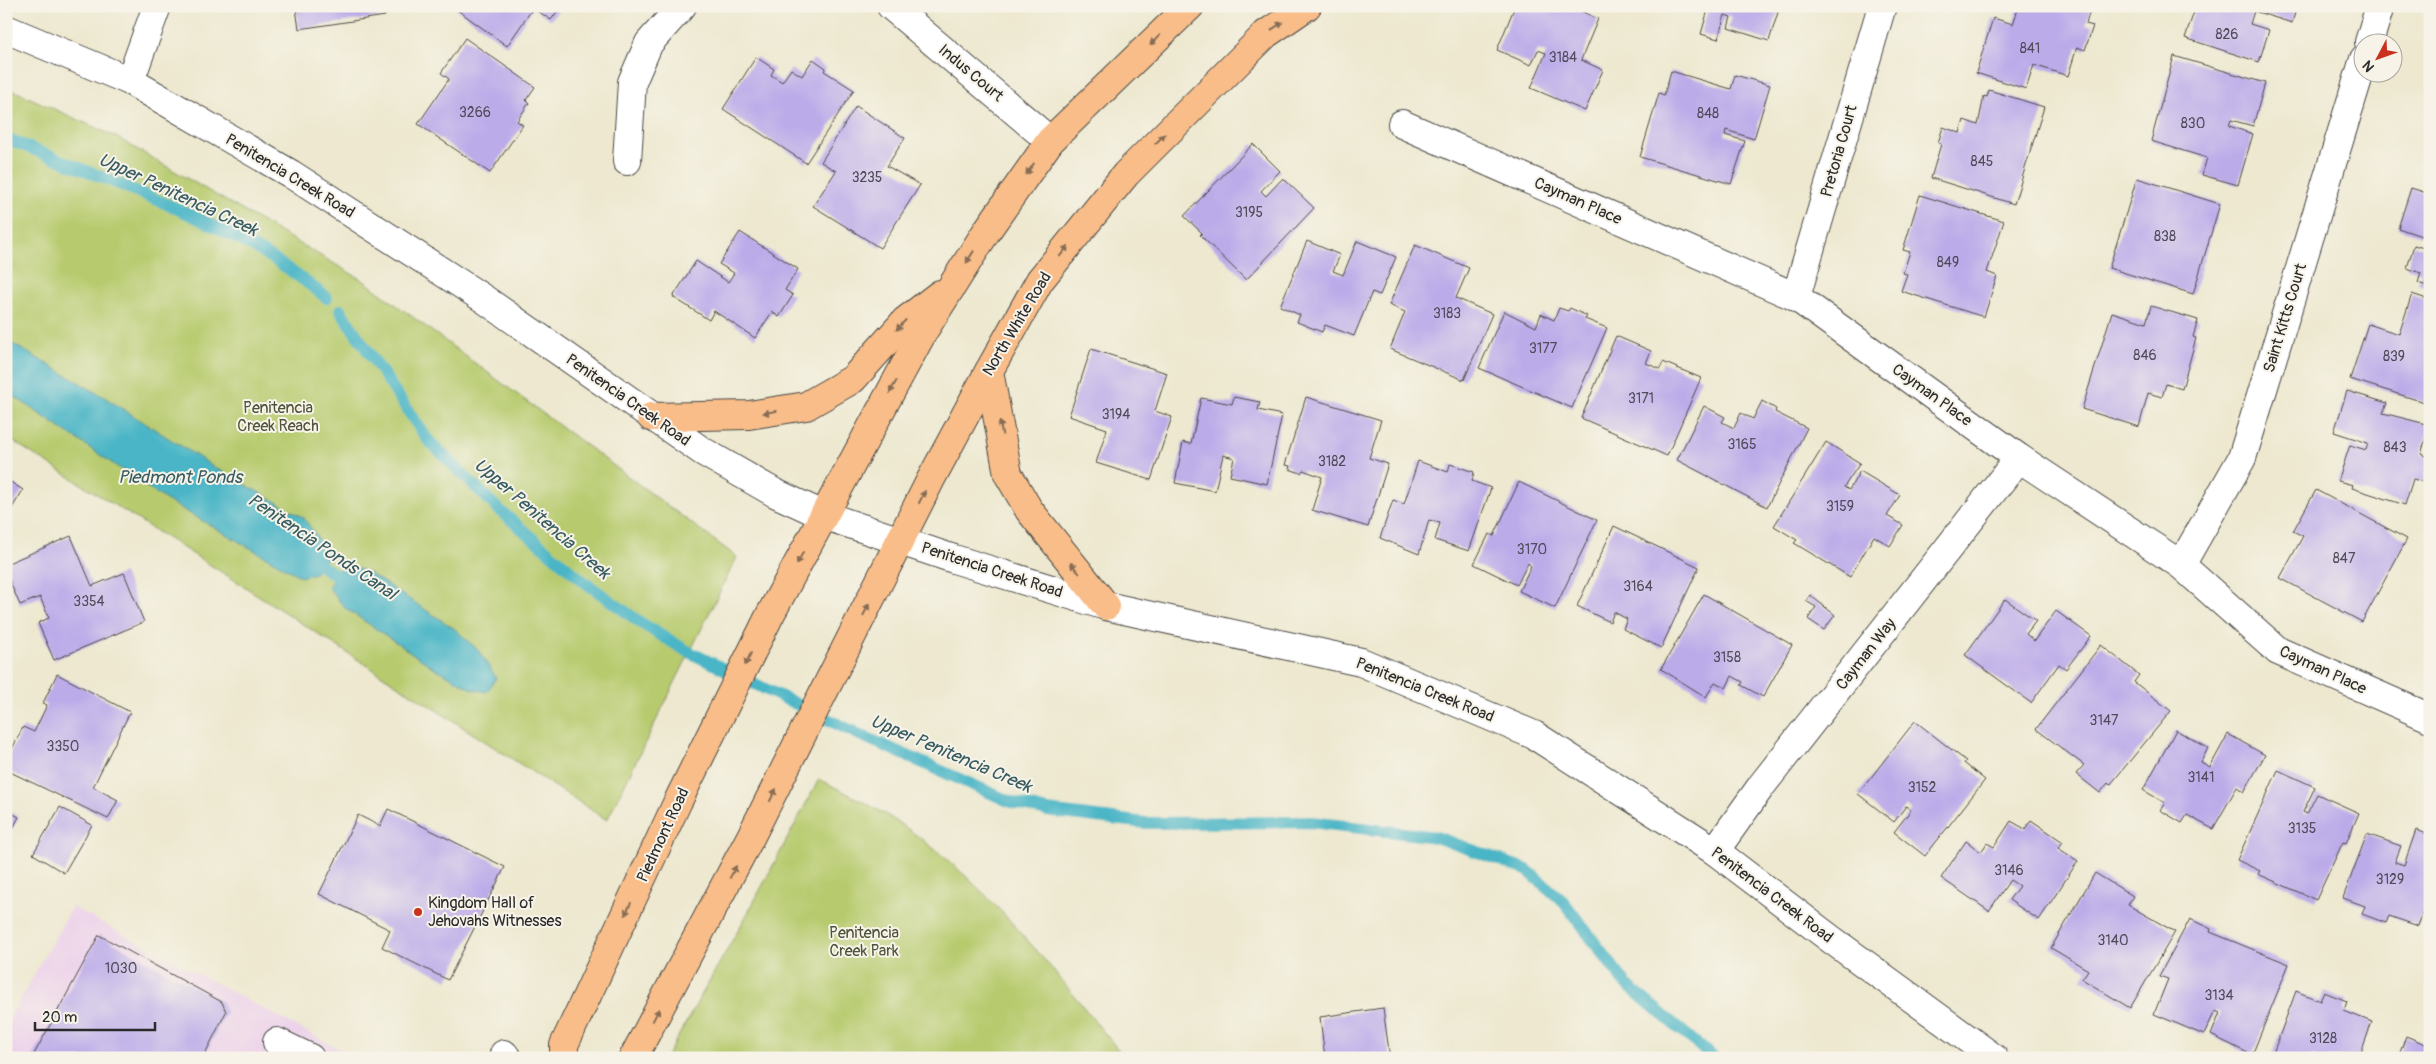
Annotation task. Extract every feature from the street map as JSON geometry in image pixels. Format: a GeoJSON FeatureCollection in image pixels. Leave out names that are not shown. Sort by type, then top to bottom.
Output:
{"type":"FeatureCollection","features":[{"type":"Feature","properties":{"kind":"main road"},"geometry":{"type":"LineString","coordinates":[[823,515],[923,332],[988,229],[1050,141],[1190,6]]}},
{"type":"Feature","properties":{"kind":"main road","name":"North White Road"},"geometry":{"type":"LineString","coordinates":[[633,1058],[750,838],[988,371],[1040,280],[1126,174],[1266,34],[1307,6]]}},
{"type":"Feature","properties":{"kind":"main road"},"geometry":{"type":"LineString","coordinates":[[651,417],[749,415],[806,406],[853,379],[905,321],[953,284]]}},
{"type":"Feature","properties":{"kind":"main road"},"geometry":{"type":"LineString","coordinates":[[988,371],[1008,474],[1028,510],[1106,606]]}},
{"type":"Feature","properties":{"kind":"main road","name":"Piedmont Road"},"geometry":{"type":"LineString","coordinates":[[564,1058],[564,1046],[678,801],[770,615],[823,515]]}},
{"type":"Feature","properties":{"kind":"street"},"geometry":{"type":"LineString","coordinates":[[130,81],[157,6]]}},
{"type":"Feature","properties":{"kind":"street"},"geometry":{"type":"LineString","coordinates":[[626,161],[632,82],[650,43],[682,6]]}},
{"type":"Feature","properties":{"kind":"street","name":"Indus Court"},"geometry":{"type":"LineString","coordinates":[[891,6],[1050,141]]}},
{"type":"Feature","properties":{"kind":"street","name":"Pretoria Court"},"geometry":{"type":"LineString","coordinates":[[1796,296],[1882,6]]}},
{"type":"Feature","properties":{"kind":"street"},"geometry":{"type":"LineString","coordinates":[[2372,32],[2380,6]]}},
{"type":"Feature","properties":{"kind":"street","name":"Penitencia Creek Road"},"geometry":{"type":"LineString","coordinates":[[6,29],[130,81],[315,189],[484,299],[702,451],[775,493],[823,515],[1106,606],[1362,662],[1534,735],[1715,851],[1832,940],[1994,1058]]}},
{"type":"Feature","properties":{"kind":"street","name":"Saint Kitts Court"},"geometry":{"type":"LineString","coordinates":[[2181,565],[2242,458],[2357,82]]}},
{"type":"Feature","properties":{"kind":"street","name":"Cayman Place"},"geometry":{"type":"LineString","coordinates":[[1402,124],[1796,296],[2019,458],[2181,565],[2278,651],[2430,718]]}},
{"type":"Feature","properties":{"kind":"street","name":"Cayman Way"},"geometry":{"type":"LineString","coordinates":[[1715,851],[1768,778],[2019,458]]}},
{"type":"Feature","properties":{"kind":"street"},"geometry":{"type":"LineString","coordinates":[[277,1042],[310,1058]]}},
{"type":"Feature","properties":{"kind":"shaded area"},"geometry":{"type":"Polygon","coordinates":[[[72,907],[356,1058],[6,1058],[6,1025],[72,907]]]}},
{"type":"Feature","properties":{"kind":"green space","name":"Penitencia Creek Reach"},"geometry":{"type":"Polygon","coordinates":[[[6,87],[116,137],[364,281],[737,557],[607,820],[239,583],[6,437],[6,87]]]}},
{"type":"Feature","properties":{"kind":"green space","name":"Penitencia Creek Park"},"geometry":{"type":"Polygon","coordinates":[[[819,779],[895,820],[937,851],[967,877],[1049,965],[1125,1058],[666,1058],[750,909],[819,779]]]}},
{"type":"Feature","properties":{"kind":"water","name":"Piedmont Ponds"},"geometry":{"type":"Polygon","coordinates":[[[6,340],[104,397],[214,467],[303,517],[316,535],[327,558],[315,573],[301,577],[166,500],[6,391],[6,340]]]}},
{"type":"Feature","properties":{"kind":"water"},"geometry":{"type":"Polygon","coordinates":[[[344,563],[369,573],[455,629],[479,651],[496,678],[487,692],[472,689],[431,666],[345,608],[328,587],[344,563]]]}},
{"type":"Feature","properties":{"kind":"building"},"geometry":{"type":"Polygon","coordinates":[[[289,6],[383,6],[385,16],[299,29],[296,9],[289,10],[289,6]]]}},
{"type":"Feature","properties":{"kind":"building"},"geometry":{"type":"Polygon","coordinates":[[[452,6],[561,6],[551,20],[533,8],[507,46],[452,6]]]}},
{"type":"Feature","properties":{"kind":"building"},"geometry":{"type":"Polygon","coordinates":[[[1515,6],[1570,6],[1598,19],[1581,60],[1603,70],[1585,111],[1531,88],[1546,53],[1538,50],[1531,65],[1497,50],[1515,6]]]}},
{"type":"Feature","properties":{"kind":"building"},"geometry":{"type":"Polygon","coordinates":[[[1709,6],[1780,6],[1769,41],[1728,28],[1731,17],[1725,15],[1718,39],[1701,34],[1709,6]]]}},
{"type":"Feature","properties":{"kind":"building"},"geometry":{"type":"Polygon","coordinates":[[[2019,6],[2091,6],[2086,24],[2093,26],[2085,50],[2077,47],[2068,76],[2034,65],[2026,89],[1976,73],[1993,18],[2013,24],[2019,6]]]}},
{"type":"Feature","properties":{"kind":"building"},"geometry":{"type":"Polygon","coordinates":[[[2196,6],[2297,6],[2292,23],[2254,11],[2250,24],[2269,30],[2259,62],[2185,38],[2196,6]]]}},
{"type":"Feature","properties":{"kind":"building"},"geometry":{"type":"Polygon","coordinates":[[[465,38],[535,87],[526,100],[529,103],[517,121],[523,125],[490,173],[418,124],[449,79],[441,73],[465,38]]]}},
{"type":"Feature","properties":{"kind":"building"},"geometry":{"type":"Polygon","coordinates":[[[2174,56],[2265,83],[2253,126],[2231,120],[2229,126],[2253,134],[2238,185],[2202,175],[2207,158],[2151,141],[2174,56]]]}},
{"type":"Feature","properties":{"kind":"building"},"geometry":{"type":"Polygon","coordinates":[[[756,57],[774,69],[771,75],[782,82],[791,69],[802,76],[813,59],[826,68],[824,71],[854,90],[806,163],[723,109],[756,57]]]}},
{"type":"Feature","properties":{"kind":"building"},"geometry":{"type":"Polygon","coordinates":[[[1671,71],[1731,89],[1735,75],[1770,85],[1754,139],[1726,130],[1725,135],[1745,141],[1731,184],[1640,157],[1659,93],[1664,95],[1671,71]]]}},
{"type":"Feature","properties":{"kind":"building"},"geometry":{"type":"Polygon","coordinates":[[[1989,90],[2044,107],[2014,204],[1931,178],[1941,144],[1938,143],[1943,127],[1960,133],[1964,120],[1978,125],[1984,96],[1987,97],[1989,90]]]}},
{"type":"Feature","properties":{"kind":"building"},"geometry":{"type":"Polygon","coordinates":[[[856,106],[905,138],[887,166],[920,185],[880,248],[813,206],[836,171],[821,162],[856,106]]]}},
{"type":"Feature","properties":{"kind":"building"},"geometry":{"type":"Polygon","coordinates":[[[1253,144],[1280,171],[1261,191],[1266,196],[1283,178],[1314,208],[1246,280],[1200,235],[1202,233],[1184,216],[1253,144]]]}},
{"type":"Feature","properties":{"kind":"building"},"geometry":{"type":"Polygon","coordinates":[[[2137,178],[2220,204],[2193,294],[2109,268],[2137,178]]]}},
{"type":"Feature","properties":{"kind":"building"},"geometry":{"type":"Polygon","coordinates":[[[2411,188],[2430,194],[2430,239],[2398,228],[2411,188]]]}},
{"type":"Feature","properties":{"kind":"building"},"geometry":{"type":"Polygon","coordinates":[[[1920,195],[2004,221],[1987,272],[1997,276],[1984,317],[1901,291],[1907,274],[1903,273],[1910,252],[1903,250],[1920,195]]]}},
{"type":"Feature","properties":{"kind":"building"},"geometry":{"type":"Polygon","coordinates":[[[740,232],[798,269],[785,290],[793,295],[779,317],[772,312],[755,338],[714,311],[709,320],[673,297],[696,261],[728,282],[734,273],[719,264],[740,232]]]}},
{"type":"Feature","properties":{"kind":"building"},"geometry":{"type":"Polygon","coordinates":[[[1307,241],[1340,255],[1333,271],[1343,275],[1357,241],[1396,257],[1380,295],[1372,292],[1354,336],[1325,325],[1322,332],[1297,322],[1300,315],[1280,306],[1307,241]]]}},
{"type":"Feature","properties":{"kind":"building"},"geometry":{"type":"Polygon","coordinates":[[[1415,245],[1469,268],[1456,298],[1492,314],[1464,380],[1390,349],[1405,312],[1389,305],[1415,245]]]}},
{"type":"Feature","properties":{"kind":"building"},"geometry":{"type":"Polygon","coordinates":[[[2414,245],[2430,250],[2430,287],[2418,283],[2421,273],[2407,268],[2414,245]]]}},
{"type":"Feature","properties":{"kind":"building"},"geometry":{"type":"Polygon","coordinates":[[[2412,294],[2430,300],[2430,404],[2350,379],[2368,324],[2399,334],[2412,294]]]}},
{"type":"Feature","properties":{"kind":"building"},"geometry":{"type":"Polygon","coordinates":[[[2151,306],[2198,320],[2193,337],[2196,338],[2182,389],[2166,384],[2162,397],[2148,393],[2139,427],[2082,409],[2112,312],[2146,323],[2151,306]]]}},
{"type":"Feature","properties":{"kind":"building"},"geometry":{"type":"Polygon","coordinates":[[[1559,308],[1568,311],[1570,308],[1587,316],[1585,319],[1607,328],[1572,408],[1479,368],[1504,311],[1536,327],[1541,314],[1554,320],[1559,308]]]}},
{"type":"Feature","properties":{"kind":"building"},"geometry":{"type":"Polygon","coordinates":[[[1616,336],[1651,351],[1646,363],[1660,369],[1663,362],[1701,378],[1667,456],[1581,418],[1616,336]]]}},
{"type":"Feature","properties":{"kind":"building"},"geometry":{"type":"Polygon","coordinates":[[[1091,349],[1167,373],[1155,411],[1172,417],[1151,480],[1096,463],[1107,429],[1069,416],[1091,349]]]}},
{"type":"Feature","properties":{"kind":"building"},"geometry":{"type":"Polygon","coordinates":[[[2347,391],[2387,403],[2383,413],[2430,425],[2421,454],[2430,457],[2424,482],[2413,479],[2405,505],[2352,488],[2353,485],[2338,481],[2350,445],[2366,450],[2368,443],[2334,432],[2347,391]]]}},
{"type":"Feature","properties":{"kind":"building"},"geometry":{"type":"Polygon","coordinates":[[[1234,397],[1260,402],[1258,410],[1282,415],[1267,484],[1230,476],[1234,458],[1223,455],[1215,491],[1175,483],[1183,442],[1191,444],[1201,398],[1232,404],[1234,397]]]}},
{"type":"Feature","properties":{"kind":"building"},"geometry":{"type":"Polygon","coordinates":[[[1306,397],[1381,420],[1369,458],[1388,464],[1368,527],[1312,510],[1322,477],[1303,470],[1301,473],[1289,469],[1290,466],[1285,465],[1306,397]]]}},
{"type":"Feature","properties":{"kind":"building"},"geometry":{"type":"Polygon","coordinates":[[[1762,401],[1776,409],[1775,412],[1807,428],[1767,507],[1677,460],[1704,406],[1725,417],[1722,422],[1734,428],[1741,413],[1753,419],[1762,401]]]}},
{"type":"Feature","properties":{"kind":"building"},"geometry":{"type":"Polygon","coordinates":[[[1826,442],[1860,463],[1844,487],[1849,490],[1860,471],[1900,495],[1887,516],[1903,525],[1890,546],[1874,536],[1850,577],[1794,543],[1797,540],[1774,526],[1826,442]]]}},
{"type":"Feature","properties":{"kind":"building"},"geometry":{"type":"Polygon","coordinates":[[[1418,461],[1448,472],[1450,464],[1474,472],[1472,481],[1491,488],[1469,551],[1435,540],[1440,523],[1429,520],[1419,554],[1380,538],[1393,500],[1404,504],[1418,461]]]}},
{"type":"Feature","properties":{"kind":"building"},"geometry":{"type":"Polygon","coordinates":[[[6,479],[23,490],[6,518],[6,479]]]}},
{"type":"Feature","properties":{"kind":"building"},"geometry":{"type":"Polygon","coordinates":[[[1519,482],[1597,520],[1555,608],[1519,591],[1531,566],[1528,563],[1517,585],[1474,564],[1489,534],[1494,536],[1519,482]]]}},
{"type":"Feature","properties":{"kind":"building"},"geometry":{"type":"Polygon","coordinates":[[[2316,490],[2407,539],[2362,622],[2280,578],[2303,536],[2293,531],[2316,490]]]}},
{"type":"Feature","properties":{"kind":"building"},"geometry":{"type":"Polygon","coordinates":[[[1614,526],[1699,567],[1661,648],[1623,629],[1627,619],[1614,612],[1610,622],[1577,606],[1614,526]]]}},
{"type":"Feature","properties":{"kind":"building"},"geometry":{"type":"Polygon","coordinates":[[[71,536],[92,586],[124,573],[144,622],[54,660],[38,623],[49,618],[40,597],[20,605],[6,573],[6,564],[71,536]]]}},
{"type":"Feature","properties":{"kind":"building"},"geometry":{"type":"Polygon","coordinates":[[[1704,594],[1792,645],[1763,697],[1741,685],[1743,682],[1732,676],[1726,688],[1715,682],[1706,697],[1661,669],[1704,594]]]}},
{"type":"Feature","properties":{"kind":"building"},"geometry":{"type":"Polygon","coordinates":[[[1810,595],[1835,615],[1824,630],[1808,619],[1816,607],[1806,601],[1810,595]]]}},
{"type":"Feature","properties":{"kind":"building"},"geometry":{"type":"Polygon","coordinates":[[[2005,599],[2036,621],[2026,634],[2034,641],[2056,611],[2091,636],[2066,669],[2059,664],[2031,703],[1965,655],[2005,599]]]}},
{"type":"Feature","properties":{"kind":"building"},"geometry":{"type":"Polygon","coordinates":[[[2101,645],[2139,675],[2134,682],[2171,711],[2110,785],[2108,783],[2100,793],[2076,774],[2084,765],[2036,729],[2101,645]]]}},
{"type":"Feature","properties":{"kind":"building"},"geometry":{"type":"Polygon","coordinates":[[[57,674],[130,712],[93,787],[118,800],[108,819],[6,770],[6,761],[23,727],[34,732],[47,705],[43,703],[57,674]]]}},
{"type":"Feature","properties":{"kind":"building"},"geometry":{"type":"Polygon","coordinates":[[[1915,721],[1966,761],[1964,763],[1985,780],[1925,856],[1894,832],[1911,810],[1906,806],[1894,822],[1858,794],[1915,721]]]}},
{"type":"Feature","properties":{"kind":"building"},"geometry":{"type":"Polygon","coordinates":[[[2176,730],[2208,748],[2201,762],[2210,767],[2228,734],[2265,755],[2244,792],[2237,787],[2213,829],[2187,815],[2182,823],[2160,810],[2165,803],[2143,790],[2176,730]]]}},
{"type":"Feature","properties":{"kind":"building"},"geometry":{"type":"Polygon","coordinates":[[[2278,770],[2315,787],[2303,812],[2307,814],[2317,794],[2359,813],[2346,843],[2343,842],[2316,900],[2258,874],[2260,871],[2237,860],[2278,770]]]}},
{"type":"Feature","properties":{"kind":"building"},"geometry":{"type":"Polygon","coordinates":[[[60,807],[92,825],[64,873],[33,854],[60,807]]]}},
{"type":"Feature","properties":{"kind":"building","name":"Kingdom Hall of Jehovahs Witnesses"},"geometry":{"type":"Polygon","coordinates":[[[388,809],[505,867],[448,980],[382,947],[390,930],[319,894],[358,815],[380,826],[388,809]]]}},
{"type":"Feature","properties":{"kind":"building"},"geometry":{"type":"Polygon","coordinates":[[[6,810],[19,817],[6,841],[6,810]]]}},
{"type":"Feature","properties":{"kind":"building"},"geometry":{"type":"Polygon","coordinates":[[[2031,820],[2063,842],[2058,848],[2078,861],[2039,920],[2009,900],[2019,886],[2010,880],[1989,911],[1941,878],[1966,841],[1981,852],[1987,843],[1994,847],[2011,821],[2025,829],[2031,820]]]}},
{"type":"Feature","properties":{"kind":"building"},"geometry":{"type":"Polygon","coordinates":[[[2416,830],[2430,835],[2430,893],[2418,926],[2389,916],[2386,923],[2362,914],[2365,906],[2343,898],[2367,834],[2401,846],[2395,862],[2404,865],[2416,830]]]}},
{"type":"Feature","properties":{"kind":"building"},"geometry":{"type":"Polygon","coordinates":[[[2095,873],[2133,896],[2128,905],[2175,932],[2130,1008],[2082,979],[2088,970],[2051,948],[2095,873]]]}},
{"type":"Feature","properties":{"kind":"building"},"geometry":{"type":"Polygon","coordinates":[[[2190,919],[2211,929],[2210,932],[2289,964],[2252,1055],[2211,1035],[2220,1013],[2215,1011],[2204,1035],[2154,1014],[2168,979],[2159,976],[2190,919]]]}},
{"type":"Feature","properties":{"kind":"building"},"geometry":{"type":"Polygon","coordinates":[[[99,935],[222,1002],[226,1012],[203,1058],[32,1058],[99,935]]]}},
{"type":"Feature","properties":{"kind":"building"},"geometry":{"type":"Polygon","coordinates":[[[2296,991],[2320,1001],[2324,992],[2347,1001],[2344,1011],[2372,1022],[2359,1058],[2321,1058],[2312,1054],[2310,1058],[2272,1056],[2296,991]]]}},
{"type":"Feature","properties":{"kind":"building"},"geometry":{"type":"Polygon","coordinates":[[[1383,1008],[1390,1058],[1325,1058],[1320,1017],[1383,1008]]]}},
{"type":"Feature","properties":{"kind":"building"},"geometry":{"type":"Polygon","coordinates":[[[2406,1036],[2430,1046],[2430,1058],[2398,1058],[2406,1036]]]}},
{"type":"Feature","properties":{"kind":"waterway","name":"Upper Penitencia Creek"},"geometry":{"type":"LineString","coordinates":[[6,138],[158,200],[217,228],[267,255],[327,298]]}},
{"type":"Feature","properties":{"kind":"waterway","name":"Upper Penitencia Creek"},"geometry":{"type":"LineString","coordinates":[[340,310],[427,439],[497,508],[583,581],[641,623],[687,651],[858,734],[1011,802],[1047,811],[1146,823],[1311,822],[1436,837],[1527,870],[1563,901],[1626,984],[1714,1058]]}},
{"type":"Feature","properties":{"kind":"waterway","name":"Penitencia Ponds Canal"},"geometry":{"type":"LineString","coordinates":[[307,556],[349,584]]}},
{"type":"Feature","properties":{"kind":"place","name":"Kingdom Hall of Jehovahs Witnesses"},"geometry":{"type":"Point","coordinates":[418,912]}}]}
